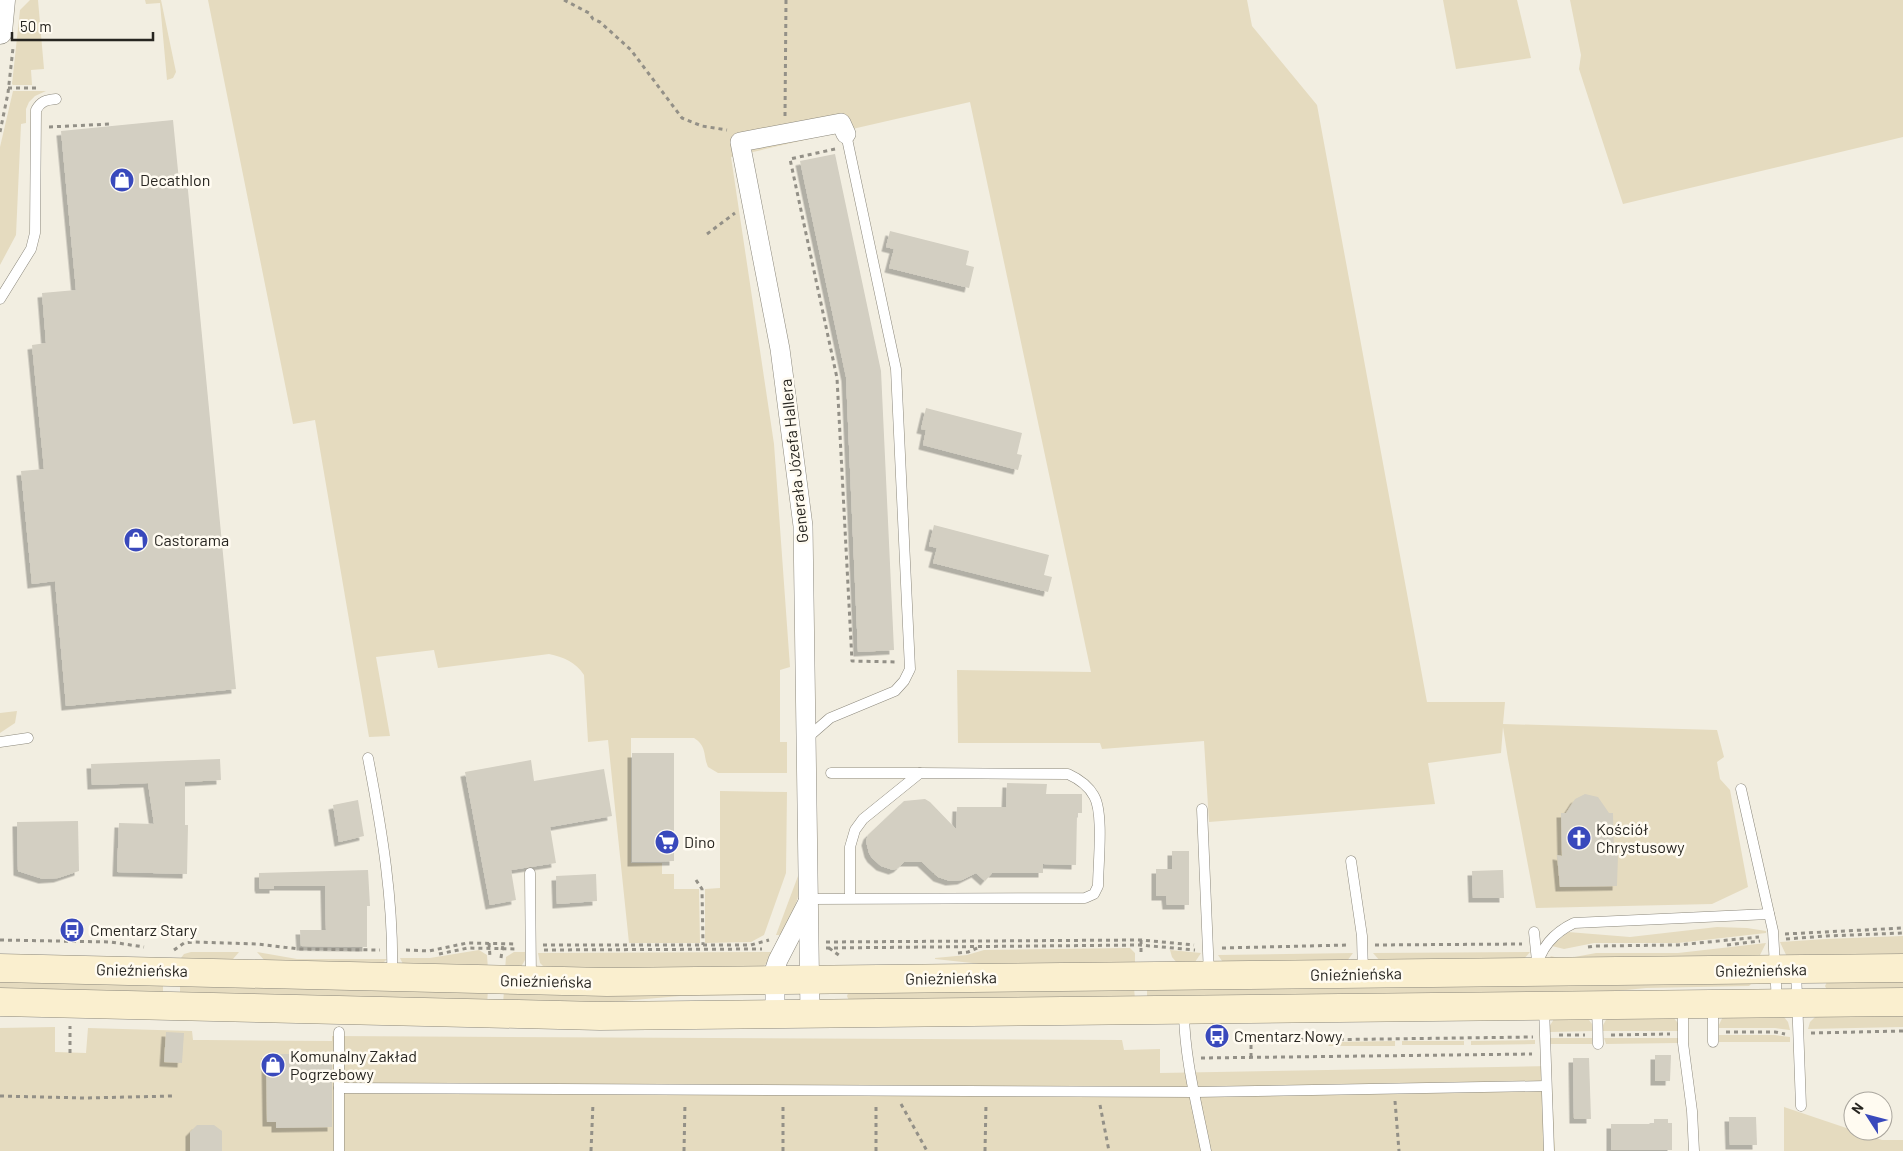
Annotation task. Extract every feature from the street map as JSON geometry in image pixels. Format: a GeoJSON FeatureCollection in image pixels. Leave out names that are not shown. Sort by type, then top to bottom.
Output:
{"type":"FeatureCollection","features":[{"type":"Feature","properties":{"kind":"main road","name":"Gnieźnieńska"},"geometry":{"type":"LineString","coordinates":[[0,968],[531,981],[809,980],[1209,955],[1362,974],[1535,957],[1786,970],[1903,968]]}},
{"type":"Feature","properties":{"kind":"main road","name":"Gnieźnieńska"},"geometry":{"type":"LineString","coordinates":[[0,1002],[116,1003],[566,1016],[1903,1002]]}},
{"type":"Feature","properties":{"kind":"street"},"geometry":{"type":"LineString","coordinates":[[3,0],[7,38]]}},
{"type":"Feature","properties":{"kind":"street"},"geometry":{"type":"LineString","coordinates":[[740,142],[841,123],[848,140]]}},
{"type":"Feature","properties":{"kind":"street","name":"Generała Józefa Hallera"},"geometry":{"type":"LineString","coordinates":[[740,142],[780,349],[803,526],[809,899],[818,943],[809,980],[810,1013]]}},
{"type":"Feature","properties":{"kind":"street","name":"Generała Józefa Hallera"},"geometry":{"type":"LineString","coordinates":[[775,1014],[775,969],[778,945],[809,899]]}},
{"type":"Feature","properties":{"kind":"lane"},"geometry":{"type":"LineString","coordinates":[[0,299],[31,249],[35,233],[36,110],[40,103],[56,99]]}},
{"type":"Feature","properties":{"kind":"lane"},"geometry":{"type":"LineString","coordinates":[[807,738],[830,718],[895,691],[904,681],[910,669],[896,368],[848,140]]}},
{"type":"Feature","properties":{"kind":"lane"},"geometry":{"type":"LineString","coordinates":[[0,742],[28,738]]}},
{"type":"Feature","properties":{"kind":"lane"},"geometry":{"type":"LineString","coordinates":[[368,758],[385,847],[392,978]]}},
{"type":"Feature","properties":{"kind":"lane"},"geometry":{"type":"LineString","coordinates":[[809,899],[1085,898],[1094,894],[1098,886],[1099,813],[1095,797],[1084,782],[1068,774],[831,773]]}},
{"type":"Feature","properties":{"kind":"lane"},"geometry":{"type":"LineString","coordinates":[[850,898],[850,847],[855,830],[870,812],[920,773]]}},
{"type":"Feature","properties":{"kind":"lane"},"geometry":{"type":"LineString","coordinates":[[1741,789],[1773,937],[1786,970],[1787,1004],[1801,1106]]}},
{"type":"Feature","properties":{"kind":"lane"},"geometry":{"type":"LineString","coordinates":[[1202,809],[1209,955]]}},
{"type":"Feature","properties":{"kind":"lane"},"geometry":{"type":"LineString","coordinates":[[1351,861],[1362,936],[1362,974]]}},
{"type":"Feature","properties":{"kind":"lane"},"geometry":{"type":"LineString","coordinates":[[530,873],[531,981]]}},
{"type":"Feature","properties":{"kind":"lane"},"geometry":{"type":"LineString","coordinates":[[1535,957],[1542,952],[1553,938],[1574,923],[1769,914]]}},
{"type":"Feature","properties":{"kind":"lane"},"geometry":{"type":"LineString","coordinates":[[1534,932],[1535,957]]}},
{"type":"Feature","properties":{"kind":"lane"},"geometry":{"type":"LineString","coordinates":[[1786,970],[1787,1004]]}},
{"type":"Feature","properties":{"kind":"lane"},"geometry":{"type":"LineString","coordinates":[[1683,1004],[1683,1043],[1692,1111],[1694,1151]]}},
{"type":"Feature","properties":{"kind":"lane"},"geometry":{"type":"LineString","coordinates":[[1713,1004],[1713,1042]]}},
{"type":"Feature","properties":{"kind":"lane"},"geometry":{"type":"LineString","coordinates":[[1544,1005],[1549,1151]]}},
{"type":"Feature","properties":{"kind":"lane"},"geometry":{"type":"LineString","coordinates":[[1597,1005],[1598,1044]]}},
{"type":"Feature","properties":{"kind":"lane"},"geometry":{"type":"LineString","coordinates":[[1184,1009],[1184,1029],[1188,1058],[1206,1151]]}},
{"type":"Feature","properties":{"kind":"lane"},"geometry":{"type":"LineString","coordinates":[[339,1032],[339,1151]]}},
{"type":"Feature","properties":{"kind":"lane"},"geometry":{"type":"LineString","coordinates":[[340,1088],[1194,1092],[1546,1086]]}},
{"type":"Feature","properties":{"kind":"path"},"geometry":{"type":"LineString","coordinates":[[564,0],[582,9],[600,22],[631,50],[682,118],[702,126],[734,132],[739,137],[740,142]]}},
{"type":"Feature","properties":{"kind":"path"},"geometry":{"type":"LineString","coordinates":[[786,0],[786,134]]}},
{"type":"Feature","properties":{"kind":"path"},"geometry":{"type":"LineString","coordinates":[[0,132],[8,88],[7,38]]}},
{"type":"Feature","properties":{"kind":"path"},"geometry":{"type":"LineString","coordinates":[[8,88],[29,88]]}},
{"type":"Feature","properties":{"kind":"path"},"geometry":{"type":"LineString","coordinates":[[44,128],[110,124]]}},
{"type":"Feature","properties":{"kind":"path"},"geometry":{"type":"LineString","coordinates":[[848,140],[790,159],[837,378],[852,661],[910,662]]}},
{"type":"Feature","properties":{"kind":"path"},"geometry":{"type":"LineString","coordinates":[[707,234],[734,213],[753,213]]}},
{"type":"Feature","properties":{"kind":"path"},"geometry":{"type":"LineString","coordinates":[[696,880],[702,889],[702,945]]}},
{"type":"Feature","properties":{"kind":"path"},"geometry":{"type":"LineString","coordinates":[[1584,948],[1595,946],[1678,945],[1903,928]]}},
{"type":"Feature","properties":{"kind":"path"},"geometry":{"type":"LineString","coordinates":[[1590,952],[1678,950],[1773,937],[1903,933]]}},
{"type":"Feature","properties":{"kind":"path"},"geometry":{"type":"LineString","coordinates":[[410,955],[430,956],[468,948],[502,949],[531,946],[751,945],[765,940],[778,945]]}},
{"type":"Feature","properties":{"kind":"path"},"geometry":{"type":"LineString","coordinates":[[1140,940],[1141,946]]}},
{"type":"Feature","properties":{"kind":"path"},"geometry":{"type":"LineString","coordinates":[[818,943],[1140,940],[1209,955],[1244,952]]}},
{"type":"Feature","properties":{"kind":"path"},"geometry":{"type":"LineString","coordinates":[[952,954],[968,952],[986,942]]}},
{"type":"Feature","properties":{"kind":"path"},"geometry":{"type":"LineString","coordinates":[[392,950],[429,950],[467,943],[531,946],[565,951],[778,945]]}},
{"type":"Feature","properties":{"kind":"path"},"geometry":{"type":"LineString","coordinates":[[489,943],[489,956],[496,961],[502,957],[503,944]]}},
{"type":"Feature","properties":{"kind":"path"},"geometry":{"type":"LineString","coordinates":[[818,943],[829,948],[1141,946],[1209,955],[1354,945]]}},
{"type":"Feature","properties":{"kind":"path"},"geometry":{"type":"LineString","coordinates":[[818,943],[845,958]]}},
{"type":"Feature","properties":{"kind":"path"},"geometry":{"type":"LineString","coordinates":[[1370,945],[1535,957]]}},
{"type":"Feature","properties":{"kind":"path"},"geometry":{"type":"LineString","coordinates":[[1409,950],[1523,949],[1535,957]]}},
{"type":"Feature","properties":{"kind":"path"},"geometry":{"type":"LineString","coordinates":[[1808,1033],[1903,1030]]}},
{"type":"Feature","properties":{"kind":"path"},"geometry":{"type":"LineString","coordinates":[[70,1038],[70,1052]]}},
{"type":"Feature","properties":{"kind":"path"},"geometry":{"type":"LineString","coordinates":[[1188,1058],[1545,1054]]}},
{"type":"Feature","properties":{"kind":"path"},"geometry":{"type":"LineString","coordinates":[[591,1151],[594,1089]]}},
{"type":"Feature","properties":{"kind":"path"},"geometry":{"type":"LineString","coordinates":[[783,1090],[783,1151]]}},
{"type":"Feature","properties":{"kind":"path"},"geometry":{"type":"LineString","coordinates":[[1394,1090],[1399,1151]]}},
{"type":"Feature","properties":{"kind":"path"},"geometry":{"type":"LineString","coordinates":[[876,1091],[876,1151]]}},
{"type":"Feature","properties":{"kind":"path"},"geometry":{"type":"LineString","coordinates":[[891,1091],[906,1110],[927,1151]]}},
{"type":"Feature","properties":{"kind":"path"},"geometry":{"type":"LineString","coordinates":[[985,1151],[986,1091]]}},
{"type":"Feature","properties":{"kind":"path"},"geometry":{"type":"LineString","coordinates":[[1098,1092],[1109,1151]]}},
{"type":"Feature","properties":{"kind":"path"},"geometry":{"type":"LineString","coordinates":[[684,1151],[685,1095]]}},
{"type":"Feature","properties":{"kind":"path"},"geometry":{"type":"LineString","coordinates":[[0,1096],[85,1098],[174,1096]]}},
{"type":"Feature","properties":{"kind":"shaded area"},"geometry":{"type":"Polygon","coordinates":[[[30,0],[38,0],[44,69],[31,70],[32,85],[13,85],[20,10],[30,0]]]}},
{"type":"Feature","properties":{"kind":"shaded area"},"geometry":{"type":"Polygon","coordinates":[[[145,0],[161,0],[176,72],[173,78],[167,80],[160,3],[146,4],[145,0]]]}},
{"type":"Feature","properties":{"kind":"shaded area"},"geometry":{"type":"Polygon","coordinates":[[[208,0],[1247,0],[1252,26],[1317,105],[1427,702],[1505,702],[1503,724],[1717,730],[1724,757],[1717,762],[1720,779],[1730,790],[1748,887],[1712,904],[1536,908],[1503,727],[1501,753],[1428,763],[1435,804],[1209,822],[1204,741],[1102,749],[1100,743],[958,743],[957,670],[1091,672],[970,102],[731,157],[774,444],[790,667],[780,670],[780,742],[787,742],[787,773],[718,773],[708,767],[703,748],[694,738],[631,738],[631,863],[662,863],[662,874],[674,874],[674,889],[699,889],[700,943],[629,943],[608,740],[588,742],[584,675],[573,663],[549,654],[438,668],[434,650],[376,657],[390,736],[369,737],[315,420],[293,424],[208,0]]]}},
{"type":"Feature","properties":{"kind":"shaded area"},"geometry":{"type":"Polygon","coordinates":[[[1443,0],[1517,0],[1531,58],[1456,69],[1443,0]]]}},
{"type":"Feature","properties":{"kind":"shaded area"},"geometry":{"type":"Polygon","coordinates":[[[1570,0],[1903,0],[1903,137],[1623,204],[1579,69],[1581,55],[1570,0]]]}},
{"type":"Feature","properties":{"kind":"shaded area"},"geometry":{"type":"Polygon","coordinates":[[[13,91],[46,91],[35,96],[29,102],[26,109],[26,123],[21,124],[16,235],[0,265],[0,147],[13,91]]]}},
{"type":"Feature","properties":{"kind":"shaded area"},"geometry":{"type":"Polygon","coordinates":[[[17,711],[15,723],[0,733],[0,713],[17,711]]]}},
{"type":"Feature","properties":{"kind":"shaded area"},"geometry":{"type":"Polygon","coordinates":[[[720,791],[787,792],[786,873],[764,935],[751,942],[705,943],[705,889],[720,888],[720,791]]]}},
{"type":"Feature","properties":{"kind":"shaded area"},"geometry":{"type":"Polygon","coordinates":[[[798,876],[798,898],[783,935],[776,935],[798,876]]]}},
{"type":"Feature","properties":{"kind":"shaded area"},"geometry":{"type":"Polygon","coordinates":[[[1717,927],[1747,928],[1766,931],[1766,933],[1678,943],[1594,943],[1564,949],[1552,946],[1568,932],[1630,937],[1717,927]]]}},
{"type":"Feature","properties":{"kind":"shaded area"},"geometry":{"type":"Polygon","coordinates":[[[1903,936],[1903,958],[1787,957],[1780,942],[1826,939],[1903,936]]]}},
{"type":"Feature","properties":{"kind":"shaded area"},"geometry":{"type":"Polygon","coordinates":[[[1766,943],[1759,957],[1565,959],[1596,953],[1678,953],[1766,943]]]}},
{"type":"Feature","properties":{"kind":"shaded area"},"geometry":{"type":"Polygon","coordinates":[[[1130,948],[1135,953],[1135,966],[1009,967],[935,959],[967,955],[984,950],[1130,948]]]}},
{"type":"Feature","properties":{"kind":"shaded area"},"geometry":{"type":"Polygon","coordinates":[[[479,950],[487,955],[488,970],[403,964],[400,958],[430,958],[479,950]]]}},
{"type":"Feature","properties":{"kind":"shaded area"},"geometry":{"type":"Polygon","coordinates":[[[1170,950],[1201,953],[1195,962],[1177,963],[1172,957],[1170,950]]]}},
{"type":"Feature","properties":{"kind":"shaded area"},"geometry":{"type":"Polygon","coordinates":[[[191,952],[239,952],[227,963],[181,958],[184,954],[191,952]]]}},
{"type":"Feature","properties":{"kind":"shaded area"},"geometry":{"type":"Polygon","coordinates":[[[257,952],[297,959],[387,959],[381,965],[265,961],[257,952]]]}},
{"type":"Feature","properties":{"kind":"shaded area"},"geometry":{"type":"Polygon","coordinates":[[[514,952],[525,952],[525,960],[521,967],[505,970],[506,957],[514,952]]]}},
{"type":"Feature","properties":{"kind":"shaded area"},"geometry":{"type":"Polygon","coordinates":[[[775,952],[769,962],[761,968],[547,970],[540,963],[538,953],[775,952]]]}},
{"type":"Feature","properties":{"kind":"shaded area"},"geometry":{"type":"Polygon","coordinates":[[[1530,952],[1524,959],[1380,961],[1373,953],[1530,952]]]}},
{"type":"Feature","properties":{"kind":"shaded area"},"geometry":{"type":"Polygon","coordinates":[[[1353,953],[1347,961],[1228,965],[1218,955],[1353,953]]]}},
{"type":"Feature","properties":{"kind":"shaded area"},"geometry":{"type":"Polygon","coordinates":[[[1550,956],[1564,959],[1553,959],[1550,956]]]}},
{"type":"Feature","properties":{"kind":"shaded area"},"geometry":{"type":"Polygon","coordinates":[[[0,978],[163,981],[163,995],[0,992],[0,978]]]}},
{"type":"Feature","properties":{"kind":"shaded area"},"geometry":{"type":"Polygon","coordinates":[[[1903,978],[1903,992],[1828,992],[1825,986],[1827,982],[1903,978]]]}},
{"type":"Feature","properties":{"kind":"shaded area"},"geometry":{"type":"Polygon","coordinates":[[[180,981],[488,990],[487,1004],[180,995],[180,981]]]}},
{"type":"Feature","properties":{"kind":"shaded area"},"geometry":{"type":"Polygon","coordinates":[[[1750,982],[1749,986],[1646,988],[1586,994],[1147,1000],[1147,986],[1750,982]]]}},
{"type":"Feature","properties":{"kind":"shaded area"},"geometry":{"type":"Polygon","coordinates":[[[1134,987],[1135,1000],[849,1001],[847,996],[849,991],[1134,987]]]}},
{"type":"Feature","properties":{"kind":"shaded area"},"geometry":{"type":"Polygon","coordinates":[[[504,990],[759,993],[757,995],[680,996],[576,1005],[503,1004],[504,990]]]}},
{"type":"Feature","properties":{"kind":"shaded area"},"geometry":{"type":"Polygon","coordinates":[[[1903,1013],[1903,1027],[1808,1029],[1810,1022],[1818,1014],[1903,1013]]]}},
{"type":"Feature","properties":{"kind":"shaded area"},"geometry":{"type":"Polygon","coordinates":[[[1724,1014],[1784,1017],[1788,1022],[1790,1030],[1775,1028],[1719,1028],[1724,1014]]]}},
{"type":"Feature","properties":{"kind":"shaded area"},"geometry":{"type":"Polygon","coordinates":[[[1585,1015],[1592,1024],[1592,1031],[1550,1032],[1549,1027],[1554,1019],[1585,1015]]]}},
{"type":"Feature","properties":{"kind":"shaded area"},"geometry":{"type":"Polygon","coordinates":[[[1609,1015],[1671,1015],[1678,1023],[1678,1031],[1603,1031],[1603,1025],[1609,1015]]]}},
{"type":"Feature","properties":{"kind":"shaded area"},"geometry":{"type":"Polygon","coordinates":[[[55,1027],[55,1052],[86,1053],[88,1028],[192,1031],[193,1040],[332,1041],[332,1036],[1122,1040],[1124,1050],[1160,1049],[1160,1073],[1551,1066],[1555,1151],[0,1151],[0,1028],[55,1027]]]}},
{"type":"Feature","properties":{"kind":"shaded area"},"geometry":{"type":"Polygon","coordinates":[[[1719,1035],[1775,1035],[1790,1037],[1790,1042],[1719,1042],[1719,1035]]]}},
{"type":"Feature","properties":{"kind":"shaded area"},"geometry":{"type":"Polygon","coordinates":[[[1550,1038],[1592,1038],[1592,1044],[1550,1044],[1550,1038]]]}},
{"type":"Feature","properties":{"kind":"shaded area"},"geometry":{"type":"Polygon","coordinates":[[[1604,1038],[1678,1038],[1678,1043],[1606,1044],[1604,1038]]]}},
{"type":"Feature","properties":{"kind":"shaded area"},"geometry":{"type":"Polygon","coordinates":[[[1535,1040],[1535,1044],[1471,1045],[1471,1041],[1535,1040]]]}},
{"type":"Feature","properties":{"kind":"shaded area"},"geometry":{"type":"Polygon","coordinates":[[[1395,1041],[1395,1046],[1328,1046],[1332,1042],[1395,1041]]]}},
{"type":"Feature","properties":{"kind":"shaded area"},"geometry":{"type":"Polygon","coordinates":[[[1402,1041],[1464,1041],[1464,1045],[1402,1045],[1402,1041]]]}},
{"type":"Feature","properties":{"kind":"shaded area"},"geometry":{"type":"Polygon","coordinates":[[[1784,1107],[1843,1127],[1843,1141],[1903,1140],[1903,1151],[1784,1151],[1784,1107]]]}},
{"type":"Feature","properties":{"kind":"building"},"geometry":{"type":"Polygon","coordinates":[[[173,120],[179,181],[187,180],[236,689],[66,706],[55,581],[32,584],[21,471],[44,469],[32,345],[46,343],[42,293],[76,290],[61,131],[173,120]]]}},
{"type":"Feature","properties":{"kind":"building"},"geometry":{"type":"Polygon","coordinates":[[[835,154],[881,371],[894,650],[858,652],[846,377],[800,161],[835,154]]]}},
{"type":"Feature","properties":{"kind":"building"},"geometry":{"type":"Polygon","coordinates":[[[890,231],[969,251],[966,265],[974,267],[969,288],[889,268],[894,249],[886,247],[890,231]]]}},
{"type":"Feature","properties":{"kind":"building"},"geometry":{"type":"Polygon","coordinates":[[[926,408],[1022,433],[1017,454],[1022,455],[1018,470],[923,445],[926,430],[921,429],[926,408]]]}},
{"type":"Feature","properties":{"kind":"building"},"geometry":{"type":"Polygon","coordinates":[[[934,525],[1049,555],[1044,575],[1052,577],[1048,592],[933,563],[937,548],[929,546],[934,525]]]}},
{"type":"Feature","properties":{"kind":"building"},"geometry":{"type":"Polygon","coordinates":[[[632,753],[674,753],[674,861],[632,862],[632,753]]]}},
{"type":"Feature","properties":{"kind":"building"},"geometry":{"type":"Polygon","coordinates":[[[220,759],[221,780],[185,782],[185,825],[188,825],[187,874],[117,872],[119,823],[154,824],[148,783],[92,785],[91,764],[220,759]]]}},
{"type":"Feature","properties":{"kind":"building"},"geometry":{"type":"Polygon","coordinates":[[[531,760],[534,781],[604,769],[612,816],[550,827],[556,863],[511,870],[516,900],[490,905],[465,772],[531,760]]]}},
{"type":"Feature","properties":{"kind":"building"},"geometry":{"type":"Polygon","coordinates":[[[1007,783],[1047,784],[1046,794],[1082,794],[1082,813],[1077,813],[1076,865],[1043,864],[1043,873],[992,873],[985,881],[976,873],[962,880],[950,881],[938,877],[922,862],[904,862],[893,870],[881,866],[869,853],[866,841],[868,835],[904,801],[925,799],[956,829],[957,807],[1006,807],[1007,783]]]}},
{"type":"Feature","properties":{"kind":"building"},"geometry":{"type":"Polygon","coordinates":[[[1585,794],[1598,797],[1609,813],[1613,813],[1614,855],[1618,855],[1617,886],[1560,887],[1557,855],[1562,856],[1561,813],[1566,813],[1575,799],[1585,794]]]}},
{"type":"Feature","properties":{"kind":"building"},"geometry":{"type":"Polygon","coordinates":[[[358,800],[364,836],[339,842],[333,805],[358,800]]]}},
{"type":"Feature","properties":{"kind":"building"},"geometry":{"type":"Polygon","coordinates":[[[78,821],[79,871],[58,878],[43,879],[18,871],[17,822],[78,821]]]}},
{"type":"Feature","properties":{"kind":"building"},"geometry":{"type":"Polygon","coordinates":[[[1172,851],[1189,851],[1189,905],[1167,905],[1166,896],[1156,896],[1156,869],[1172,869],[1172,851]]]}},
{"type":"Feature","properties":{"kind":"building"},"geometry":{"type":"Polygon","coordinates":[[[368,870],[370,906],[367,906],[367,947],[301,946],[300,930],[326,930],[325,886],[274,886],[274,889],[260,889],[259,886],[259,873],[368,870]]]}},
{"type":"Feature","properties":{"kind":"building"},"geometry":{"type":"Polygon","coordinates":[[[1503,870],[1504,898],[1473,898],[1472,871],[1503,870]]]}},
{"type":"Feature","properties":{"kind":"building"},"geometry":{"type":"Polygon","coordinates":[[[596,874],[597,901],[557,904],[556,876],[596,874]]]}},
{"type":"Feature","properties":{"kind":"building"},"geometry":{"type":"Polygon","coordinates":[[[166,1032],[184,1033],[182,1063],[164,1062],[166,1032]]]}},
{"type":"Feature","properties":{"kind":"building"},"geometry":{"type":"Polygon","coordinates":[[[266,1054],[332,1054],[332,1127],[276,1128],[276,1122],[267,1122],[266,1054]]]}},
{"type":"Feature","properties":{"kind":"building"},"geometry":{"type":"Polygon","coordinates":[[[1655,1055],[1671,1055],[1670,1081],[1655,1081],[1655,1055]]]}},
{"type":"Feature","properties":{"kind":"building"},"geometry":{"type":"Polygon","coordinates":[[[1573,1058],[1589,1058],[1591,1119],[1574,1119],[1573,1058]]]}},
{"type":"Feature","properties":{"kind":"building"},"geometry":{"type":"Polygon","coordinates":[[[1729,1117],[1756,1117],[1757,1145],[1730,1145],[1729,1117]]]}},
{"type":"Feature","properties":{"kind":"building"},"geometry":{"type":"Polygon","coordinates":[[[1654,1119],[1668,1119],[1668,1123],[1672,1123],[1672,1150],[1611,1150],[1611,1124],[1654,1124],[1654,1119]]]}},
{"type":"Feature","properties":{"kind":"building"},"geometry":{"type":"Polygon","coordinates":[[[197,1125],[214,1125],[222,1131],[222,1151],[190,1151],[190,1132],[197,1125]]]}},
{"type":"Feature","properties":{"kind":"place","name":"Decathlon"},"geometry":{"type":"Point","coordinates":[122,180]}},
{"type":"Feature","properties":{"kind":"place","name":"Castorama"},"geometry":{"type":"Point","coordinates":[136,540]}},
{"type":"Feature","properties":{"kind":"place","name":"Kościół Chrystusowy"},"geometry":{"type":"Point","coordinates":[1579,838]}},
{"type":"Feature","properties":{"kind":"place","name":"Dino"},"geometry":{"type":"Point","coordinates":[667,842]}},
{"type":"Feature","properties":{"kind":"place","name":"Cmentarz Stary"},"geometry":{"type":"Point","coordinates":[72,930]}},
{"type":"Feature","properties":{"kind":"place","name":"Cmentarz Nowy"},"geometry":{"type":"Point","coordinates":[1217,1036]}},
{"type":"Feature","properties":{"kind":"place","name":"Komunalny Zakład Pogrzebowy"},"geometry":{"type":"Point","coordinates":[273,1065]}}]}
